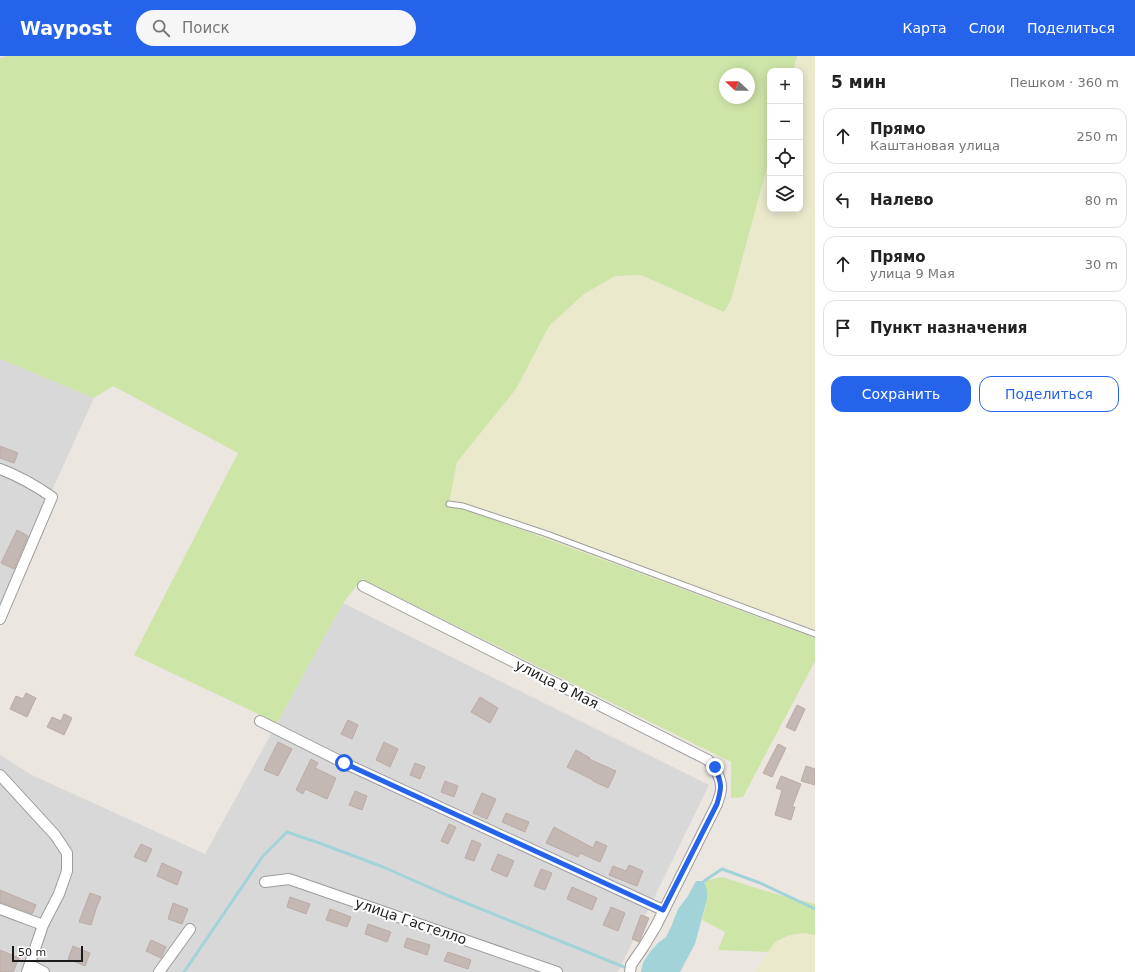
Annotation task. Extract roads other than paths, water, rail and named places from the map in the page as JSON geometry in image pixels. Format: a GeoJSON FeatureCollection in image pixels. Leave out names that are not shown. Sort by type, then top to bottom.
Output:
{"type":"FeatureCollection","features":[{"type":"Feature","properties":{"kind":"street"},"geometry":{"type":"LineString","coordinates":[[0,469],[10,472],[35,485],[52,497],[0,619]]}},
{"type":"Feature","properties":{"kind":"street","name":"улица 9 Мая"},"geometry":{"type":"LineString","coordinates":[[363,586],[708,760],[715,767],[719,777],[721,789],[717,804],[656,926],[631,965],[630,972]]}},
{"type":"Feature","properties":{"kind":"street"},"geometry":{"type":"LineString","coordinates":[[260,721],[344,763],[663,910]]}},
{"type":"Feature","properties":{"kind":"street"},"geometry":{"type":"LineString","coordinates":[[0,775],[55,835],[66,853],[67,872],[43,925],[28,969],[44,972]]}},
{"type":"Feature","properties":{"kind":"street","name":"улица Гастелло"},"geometry":{"type":"LineString","coordinates":[[265,882],[289,879],[557,972]]}},
{"type":"Feature","properties":{"kind":"street"},"geometry":{"type":"LineString","coordinates":[[0,909],[43,925]]}},
{"type":"Feature","properties":{"kind":"street"},"geometry":{"type":"LineString","coordinates":[[159,972],[190,929]]}},
{"type":"Feature","properties":{"kind":"lane"},"geometry":{"type":"LineString","coordinates":[[449,504],[463,506],[547,534],[815,634]]}},
{"type":"Feature","properties":{"kind":"water"},"geometry":{"type":"Polygon","coordinates":[[[696,881],[704,881],[707,891],[707,899],[695,944],[680,972],[641,972],[643,963],[650,952],[666,937],[678,909],[688,896],[696,881]]]}},
{"type":"Feature","properties":{"kind":"waterway"},"geometry":{"type":"LineString","coordinates":[[184,972],[263,856],[287,832],[383,867],[449,896],[624,967]]}},
{"type":"Feature","properties":{"kind":"waterway"},"geometry":{"type":"LineString","coordinates":[[704,881],[722,869],[760,883],[815,909]]}}]}
